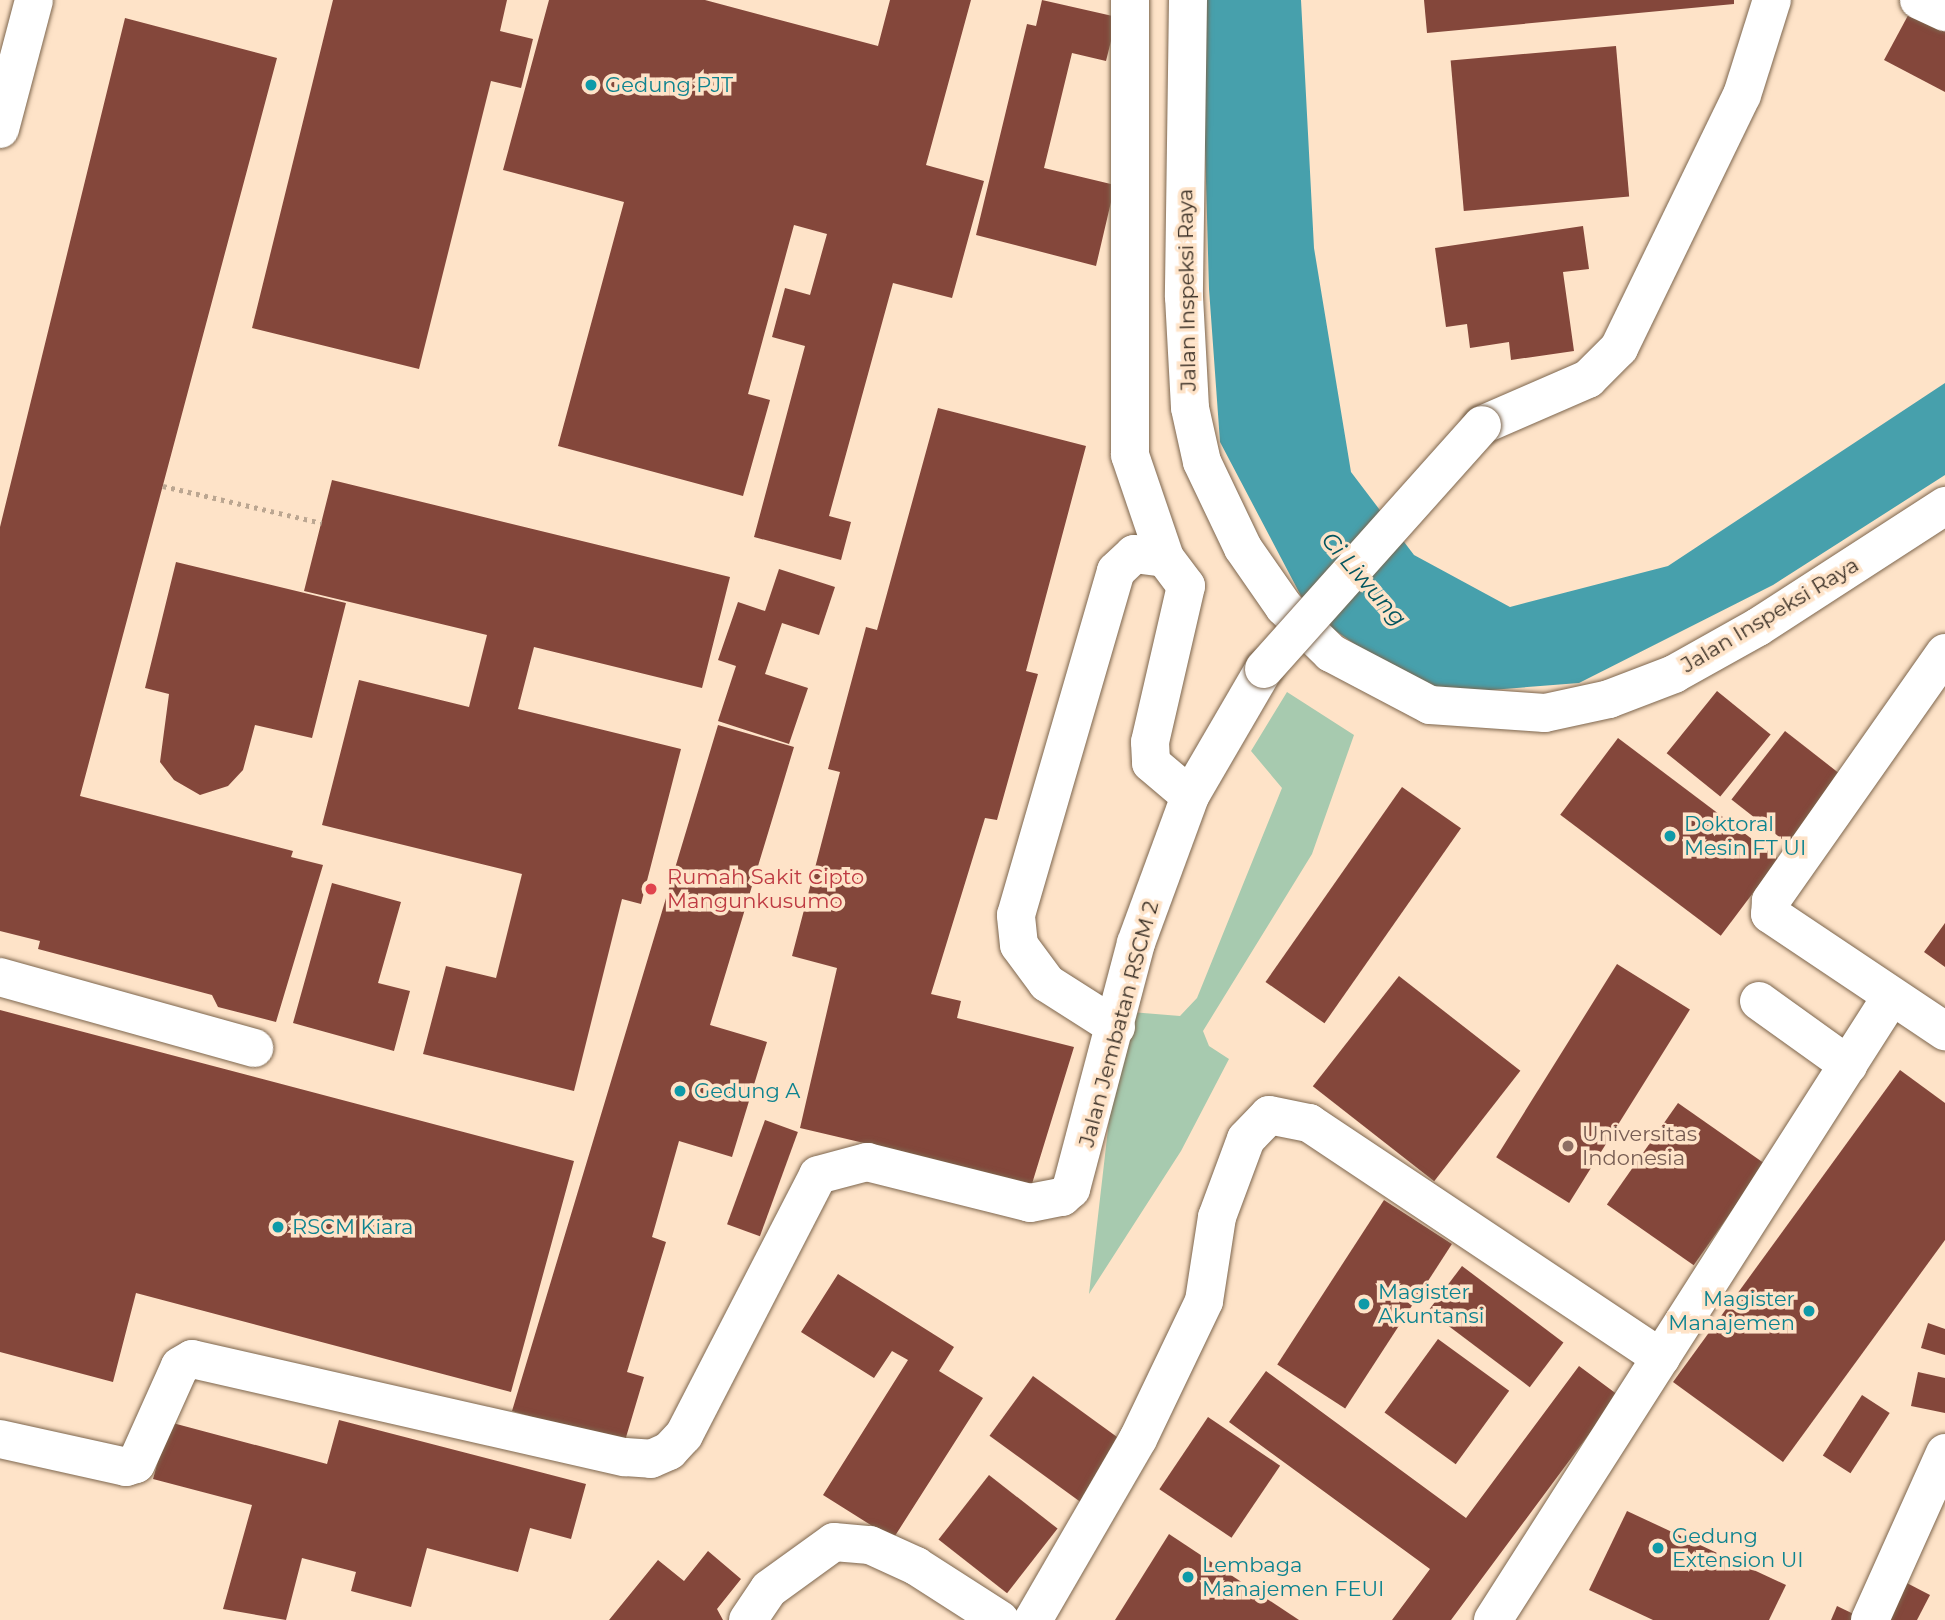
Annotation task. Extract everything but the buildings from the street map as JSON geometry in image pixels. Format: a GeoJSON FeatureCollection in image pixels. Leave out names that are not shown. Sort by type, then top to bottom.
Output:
{"type":"FeatureCollection","features":[{"type":"Feature","properties":{"kind":"street"},"geometry":{"type":"LineString","coordinates":[[0,129],[34,0]]}},
{"type":"Feature","properties":{"kind":"street"},"geometry":{"type":"LineString","coordinates":[[1130,0],[1130,454],[1166,558],[1186,586],[1151,763],[1190,796]]}},
{"type":"Feature","properties":{"kind":"street","name":"Jalan Inspeksi Raya"},"geometry":{"type":"LineString","coordinates":[[1188,0],[1184,298],[1189,408],[1202,461],[1243,548],[1284,607],[1331,653],[1430,705],[1545,713],[1609,699],[1674,674],[1758,627],[1945,506]]}},
{"type":"Feature","properties":{"kind":"street","name":"Jalan Jembatan RSCM 2"},"geometry":{"type":"LineString","coordinates":[[0,1439],[126,1467],[136,1464],[180,1366],[192,1359],[651,1460],[684,1435],[726,1345],[818,1175],[843,1163],[867,1162],[1030,1203],[1062,1197],[1083,1157],[1136,943],[1190,796],[1264,669],[1482,425],[1588,379],[1619,348],[1742,95],[1772,0]]}},
{"type":"Feature","properties":{"kind":"street"},"geometry":{"type":"LineString","coordinates":[[1919,0],[1945,12]]}},
{"type":"Feature","properties":{"kind":"street"},"geometry":{"type":"LineString","coordinates":[[1115,1027],[1047,983],[1019,945],[1016,915],[1116,571],[1134,554],[1166,558]]}},
{"type":"Feature","properties":{"kind":"street"},"geometry":{"type":"LineString","coordinates":[[1945,653],[1771,901],[1770,914],[1783,927],[1945,1031]]}},
{"type":"Feature","properties":{"kind":"street"},"geometry":{"type":"LineString","coordinates":[[0,977],[254,1048]]}},
{"type":"Feature","properties":{"kind":"street"},"geometry":{"type":"LineString","coordinates":[[1493,1620],[1891,997]]}},
{"type":"Feature","properties":{"kind":"street"},"geometry":{"type":"LineString","coordinates":[[1759,1001],[1848,1065]]}},
{"type":"Feature","properties":{"kind":"street"},"geometry":{"type":"LineString","coordinates":[[1033,1620],[1138,1439],[1204,1301],[1217,1217],[1246,1139],[1269,1115],[1308,1123],[1661,1358]]}},
{"type":"Feature","properties":{"kind":"street"},"geometry":{"type":"LineString","coordinates":[[1870,1620],[1945,1453]]}},
{"type":"Feature","properties":{"kind":"street"},"geometry":{"type":"LineString","coordinates":[[748,1620],[769,1589],[834,1542],[870,1545],[916,1566],[1000,1620]]}},
{"type":"Feature","properties":{"kind":"path"},"geometry":{"type":"LineString","coordinates":[[163,486],[321,523]]}},
{"type":"Feature","properties":{"kind":"green space"},"geometry":{"type":"Polygon","coordinates":[[[1287,692],[1354,735],[1312,854],[1203,1031],[1209,1046],[1229,1059],[1181,1151],[1089,1294],[1111,1103],[1131,1012],[1180,1016],[1197,998],[1282,788],[1251,751],[1287,692]]]}},
{"type":"Feature","properties":{"kind":"water","name":"Ci Liwung"},"geometry":{"type":"Polygon","coordinates":[[[1201,0],[1301,0],[1314,248],[1351,472],[1414,555],[1510,607],[1668,566],[1945,383],[1945,475],[1773,585],[1579,683],[1428,695],[1310,613],[1220,442],[1209,289],[1201,0]]]}},
{"type":"Feature","properties":{"kind":"place","name":"Gedung PJT"},"geometry":{"type":"Point","coordinates":[591,85]}},
{"type":"Feature","properties":{"kind":"place","name":"Doktoral Mesin FT UI"},"geometry":{"type":"Point","coordinates":[1670,836]}},
{"type":"Feature","properties":{"kind":"place","name":"Rumah Sakit Cipto Mangunkusumo"},"geometry":{"type":"Point","coordinates":[651,889]}},
{"type":"Feature","properties":{"kind":"place","name":"Gedung A"},"geometry":{"type":"Point","coordinates":[680,1091]}},
{"type":"Feature","properties":{"kind":"place","name":"Universitas Indonesia"},"geometry":{"type":"Point","coordinates":[1568,1146]}},
{"type":"Feature","properties":{"kind":"place","name":"RSCM Kiara"},"geometry":{"type":"Point","coordinates":[278,1227]}},
{"type":"Feature","properties":{"kind":"place","name":"Magister Akuntansi"},"geometry":{"type":"Point","coordinates":[1364,1304]}},
{"type":"Feature","properties":{"kind":"place","name":"Magister Manajemen"},"geometry":{"type":"Point","coordinates":[1809,1311]}},
{"type":"Feature","properties":{"kind":"place","name":"Gedung Extension UI"},"geometry":{"type":"Point","coordinates":[1658,1548]}},
{"type":"Feature","properties":{"kind":"place","name":"Lembaga Manajemen FEUI"},"geometry":{"type":"Point","coordinates":[1188,1577]}}]}
